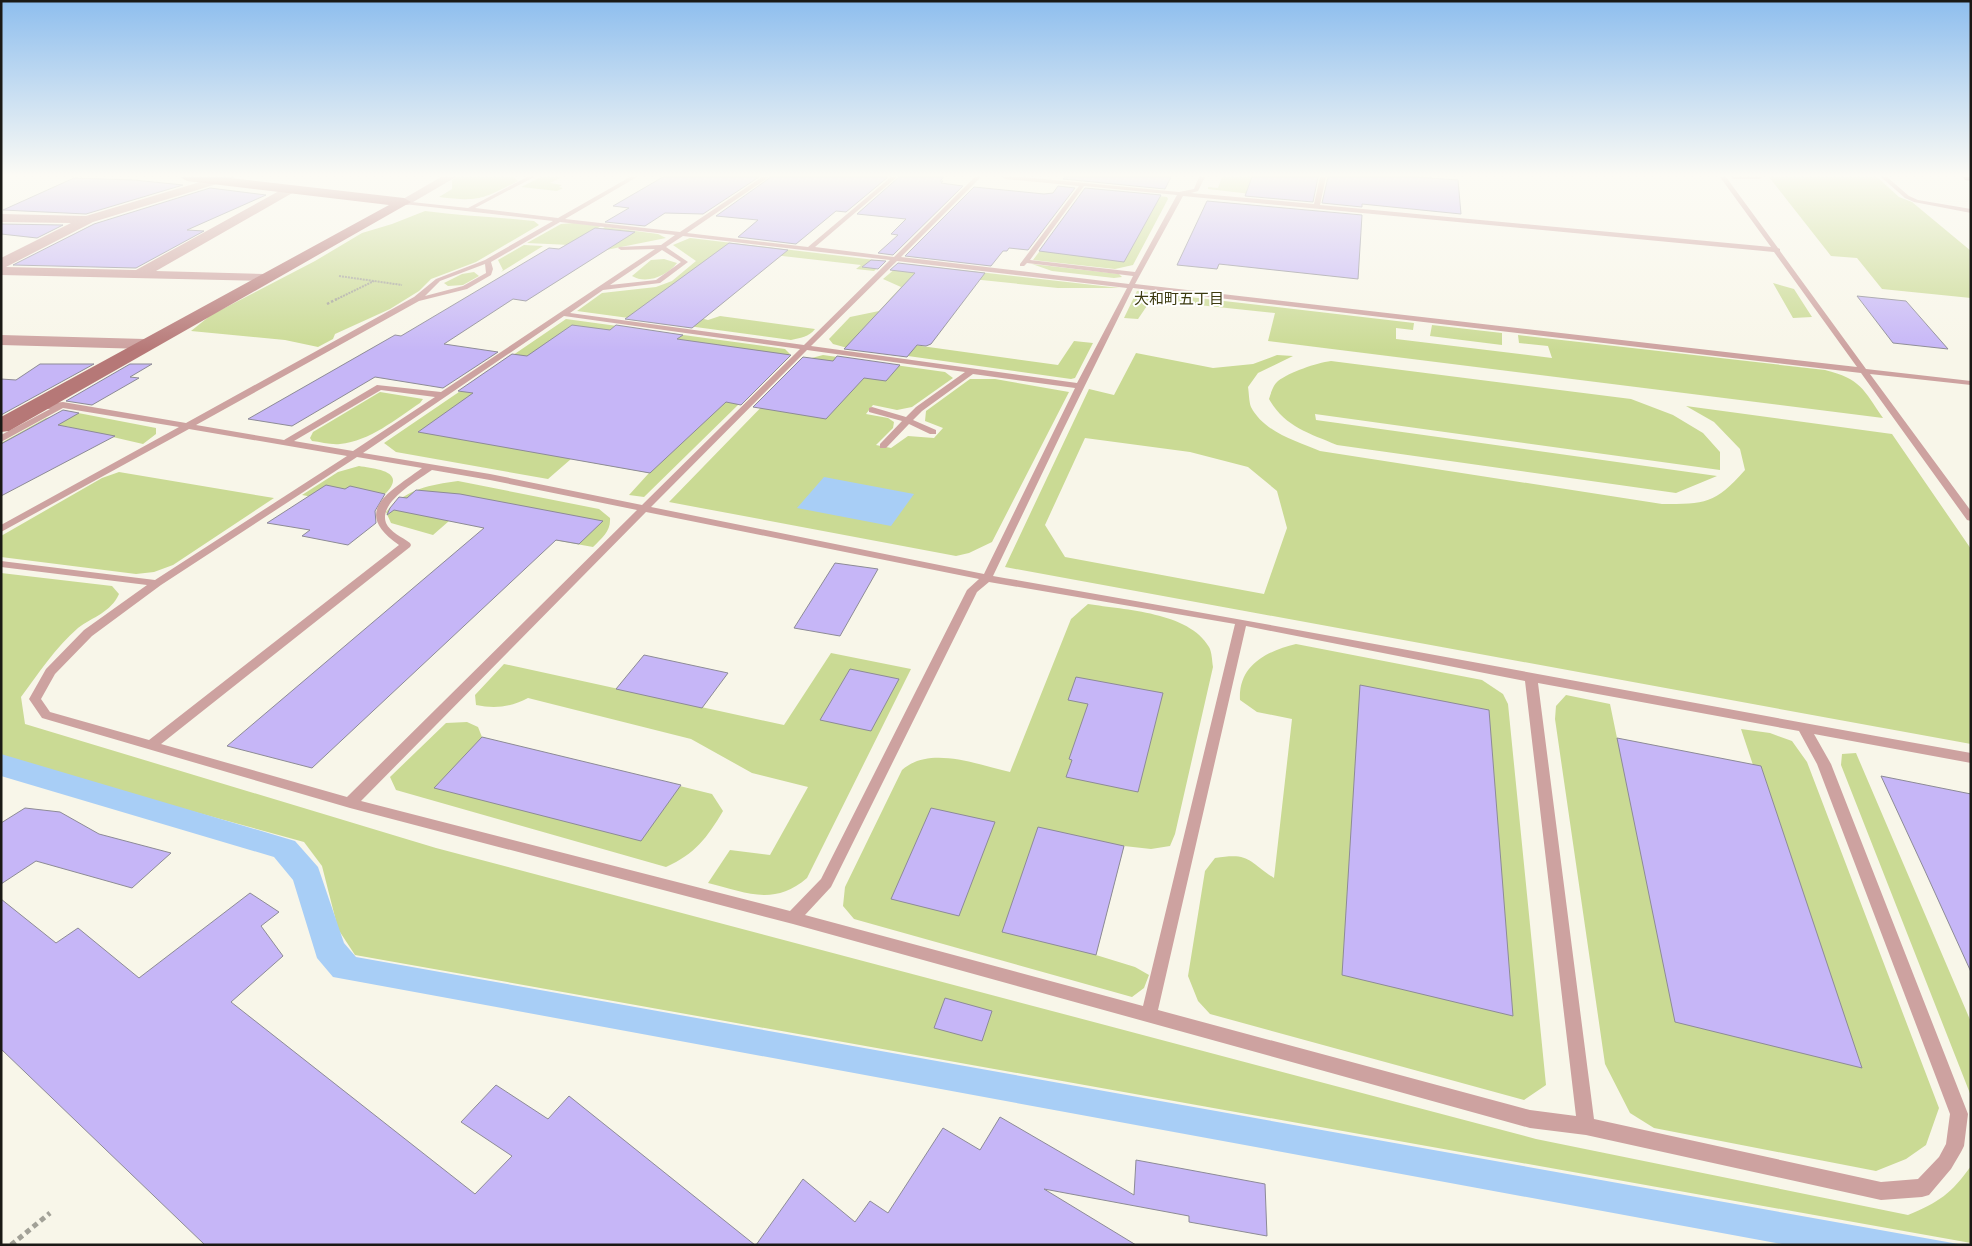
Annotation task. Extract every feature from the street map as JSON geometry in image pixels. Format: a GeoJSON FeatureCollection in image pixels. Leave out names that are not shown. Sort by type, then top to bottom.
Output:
{"type":"FeatureCollection","features":[{"type":"Feature","properties":{"kind":"street"},"geometry":{"type":"LineString","coordinates":[[1,264],[57,235]]}},
{"type":"Feature","properties":{"kind":"street"},"geometry":{"type":"LineString","coordinates":[[140,274],[208,235]]}},
{"type":"Feature","properties":{"kind":"street"},"geometry":{"type":"LineString","coordinates":[[1,426],[145,344],[344,235]]}},
{"type":"Feature","properties":{"kind":"street"},"geometry":{"type":"LineString","coordinates":[[1,271],[266,278]]}},
{"type":"Feature","properties":{"kind":"street"},"geometry":{"type":"LineString","coordinates":[[1,340],[145,344]]}},
{"type":"Feature","properties":{"kind":"lane"},"geometry":{"type":"LineString","coordinates":[[1,529],[184,426],[417,300],[430,290],[438,280],[487,261],[532,235]]}},
{"type":"Feature","properties":{"kind":"lane"},"geometry":{"type":"LineString","coordinates":[[681,235],[354,455],[157,583],[88,633],[50,672],[35,699],[46,715],[350,803],[793,918],[1530,1119],[1586,1126],[1881,1191],[1922,1188],[1945,1163],[1955,1146],[1959,1114],[1824,764],[1804,728]]}},
{"type":"Feature","properties":{"kind":"lane"},"geometry":{"type":"LineString","coordinates":[[703,235],[1971,383]]}},
{"type":"Feature","properties":{"kind":"lane"},"geometry":{"type":"LineString","coordinates":[[810,248],[825,235]]}},
{"type":"Feature","properties":{"kind":"lane"},"geometry":{"type":"LineString","coordinates":[[350,803],[919,235]]}},
{"type":"Feature","properties":{"kind":"lane"},"geometry":{"type":"LineString","coordinates":[[1018,272],[1044,235]]}},
{"type":"Feature","properties":{"kind":"lane"},"geometry":{"type":"LineString","coordinates":[[793,918],[826,883],[972,590],[987,578],[1078,386],[1130,285],[1158,235]]}},
{"type":"Feature","properties":{"kind":"lane"},"geometry":{"type":"LineString","coordinates":[[1622,235],[1778,250]]}},
{"type":"Feature","properties":{"kind":"lane"},"geometry":{"type":"LineString","coordinates":[[1767,235],[1861,370],[1966,505],[1971,518]]}},
{"type":"Feature","properties":{"kind":"lane"},"geometry":{"type":"LineString","coordinates":[[601,288],[658,282],[685,262],[661,247],[621,248]]}},
{"type":"Feature","properties":{"kind":"lane"},"geometry":{"type":"LineString","coordinates":[[417,300],[465,288],[489,274],[490,269],[487,261]]}},
{"type":"Feature","properties":{"kind":"lane"},"geometry":{"type":"LineString","coordinates":[[1025,261],[1137,274]]}},
{"type":"Feature","properties":{"kind":"lane"},"geometry":{"type":"LineString","coordinates":[[563,314],[1078,386]]}},
{"type":"Feature","properties":{"kind":"lane"},"geometry":{"type":"LineString","coordinates":[[883,446],[907,420],[972,371]]}},
{"type":"Feature","properties":{"kind":"lane"},"geometry":{"type":"LineString","coordinates":[[284,443],[380,387],[442,396]]}},
{"type":"Feature","properties":{"kind":"lane"},"geometry":{"type":"LineString","coordinates":[[1,439],[63,405]]}},
{"type":"Feature","properties":{"kind":"lane"},"geometry":{"type":"LineString","coordinates":[[35,407],[63,405],[490,477],[987,578],[1241,622],[1531,678],[1971,758]]}},
{"type":"Feature","properties":{"kind":"lane"},"geometry":{"type":"LineString","coordinates":[[872,410],[907,420],[933,432]]}},
{"type":"Feature","properties":{"kind":"lane"},"geometry":{"type":"LineString","coordinates":[[150,746],[406,544],[383,529],[379,519],[380,510],[386,501],[430,467]]}},
{"type":"Feature","properties":{"kind":"lane"},"geometry":{"type":"LineString","coordinates":[[1,564],[157,583]]}},
{"type":"Feature","properties":{"kind":"lane"},"geometry":{"type":"LineString","coordinates":[[1149,1016],[1241,622]]}},
{"type":"Feature","properties":{"kind":"lane"},"geometry":{"type":"LineString","coordinates":[[1531,678],[1586,1126]]}},
{"type":"Feature","properties":{"kind":"path"},"geometry":{"type":"LineString","coordinates":[[339,276],[430,290]]}},
{"type":"Feature","properties":{"kind":"path"},"geometry":{"type":"LineString","coordinates":[[327,304],[374,281]]}},
{"type":"Feature","properties":{"kind":"path"},"geometry":{"type":"LineString","coordinates":[[11,1245],[50,1213]]}},
{"type":"Feature","properties":{"kind":"green space"},"geometry":{"type":"Polygon","coordinates":[[[358,235],[522,235],[476,262],[431,279],[419,291],[390,309],[335,334],[333,339],[318,347],[285,340],[191,331],[211,315],[315,261],[358,235]]]}},
{"type":"Feature","properties":{"kind":"green space"},"geometry":{"type":"Polygon","coordinates":[[[541,235],[586,235],[570,245],[527,243],[541,235]]]}},
{"type":"Feature","properties":{"kind":"green space"},"geometry":{"type":"Polygon","coordinates":[[[592,235],[660,235],[666,238],[606,250],[545,289],[574,246],[592,235]]]}},
{"type":"Feature","properties":{"kind":"green space"},"geometry":{"type":"Polygon","coordinates":[[[1052,235],[1149,235],[1133,265],[1115,269],[1033,260],[1052,235]]]}},
{"type":"Feature","properties":{"kind":"green space"},"geometry":{"type":"Polygon","coordinates":[[[1815,235],[1952,235],[1971,251],[1971,298],[1882,289],[1857,258],[1831,256],[1815,235]]]}},
{"type":"Feature","properties":{"kind":"green space"},"geometry":{"type":"Polygon","coordinates":[[[690,238],[875,260],[881,264],[874,271],[856,269],[861,265],[765,254],[688,315],[708,320],[720,316],[815,329],[801,338],[791,340],[577,311],[602,293],[656,287],[672,281],[696,261],[673,245],[690,238]]]}},
{"type":"Feature","properties":{"kind":"green space"},"geometry":{"type":"Polygon","coordinates":[[[524,245],[543,246],[501,272],[503,270],[498,260],[524,245]]]}},
{"type":"Feature","properties":{"kind":"green space"},"geometry":{"type":"Polygon","coordinates":[[[664,259],[677,263],[663,275],[650,279],[638,279],[632,276],[651,260],[664,259]]]}},
{"type":"Feature","properties":{"kind":"green space"},"geometry":{"type":"Polygon","coordinates":[[[909,264],[1120,288],[1058,288],[962,278],[907,344],[1058,365],[1074,341],[1093,343],[1075,378],[1071,379],[833,344],[829,339],[850,317],[879,311],[901,287],[883,279],[896,268],[909,264]]]}},
{"type":"Feature","properties":{"kind":"green space"},"geometry":{"type":"Polygon","coordinates":[[[1032,264],[1119,274],[1122,277],[1114,278],[1052,271],[1032,264]]]}},
{"type":"Feature","properties":{"kind":"green space"},"geometry":{"type":"Polygon","coordinates":[[[474,272],[479,276],[463,285],[448,286],[444,283],[462,274],[474,272]]]}},
{"type":"Feature","properties":{"kind":"green space"},"geometry":{"type":"Polygon","coordinates":[[[1773,283],[1794,289],[1812,317],[1793,318],[1773,283]]]}},
{"type":"Feature","properties":{"kind":"green space"},"geometry":{"type":"Polygon","coordinates":[[[1137,291],[1414,323],[1413,330],[1396,328],[1396,339],[1552,358],[1548,346],[1519,343],[1518,335],[1825,370],[1854,381],[1865,392],[1883,418],[1268,341],[1275,313],[1151,300],[1138,319],[1124,318],[1137,291]]]}},
{"type":"Feature","properties":{"kind":"green space"},"geometry":{"type":"Polygon","coordinates":[[[566,319],[785,349],[790,354],[644,497],[629,495],[649,473],[571,459],[548,479],[396,452],[384,443],[566,319]]]}},
{"type":"Feature","properties":{"kind":"green space"},"geometry":{"type":"Polygon","coordinates":[[[1432,325],[1502,333],[1502,345],[1430,336],[1432,325]]]}},
{"type":"Feature","properties":{"kind":"green space"},"geometry":{"type":"Polygon","coordinates":[[[1136,353],[1213,368],[1253,364],[1277,355],[1293,356],[1258,373],[1248,387],[1250,405],[1264,423],[1281,435],[1320,451],[1662,504],[1708,500],[1725,490],[1745,470],[1740,449],[1714,422],[1686,406],[1892,434],[1971,549],[1971,744],[1005,567],[1089,389],[1114,395],[1136,353]],[[1085,438],[1045,525],[1065,557],[1264,594],[1287,528],[1277,491],[1248,467],[1190,452],[1085,438]]]}},
{"type":"Feature","properties":{"kind":"green space"},"geometry":{"type":"Polygon","coordinates":[[[823,355],[945,372],[953,378],[912,407],[897,410],[873,405],[866,414],[888,418],[894,422],[893,428],[876,445],[891,448],[908,436],[934,438],[943,428],[925,421],[926,411],[970,379],[995,379],[1069,392],[992,542],[969,553],[956,556],[669,502],[808,359],[823,355]]]}},
{"type":"Feature","properties":{"kind":"green space"},"geometry":{"type":"Polygon","coordinates":[[[1331,361],[1631,399],[1673,415],[1703,433],[1720,452],[1720,470],[1315,414],[1316,420],[1717,476],[1676,493],[1337,445],[1307,433],[1290,423],[1275,409],[1269,399],[1272,389],[1278,381],[1289,374],[1303,368],[1331,361]]]}},
{"type":"Feature","properties":{"kind":"green space"},"geometry":{"type":"Polygon","coordinates":[[[380,392],[423,399],[392,422],[362,439],[337,444],[312,441],[310,438],[313,432],[380,392]]]}},
{"type":"Feature","properties":{"kind":"green space"},"geometry":{"type":"Polygon","coordinates":[[[73,412],[156,428],[156,434],[143,444],[65,426],[1,458],[1,443],[46,418],[73,412]]]}},
{"type":"Feature","properties":{"kind":"green space"},"geometry":{"type":"Polygon","coordinates":[[[359,466],[387,472],[393,480],[391,486],[371,508],[302,495],[338,472],[359,466]]]}},
{"type":"Feature","properties":{"kind":"green space"},"geometry":{"type":"Polygon","coordinates":[[[119,472],[274,498],[173,565],[154,572],[136,574],[1,557],[1,536],[102,478],[119,472]]]}},
{"type":"Feature","properties":{"kind":"green space"},"geometry":{"type":"Polygon","coordinates":[[[458,481],[599,509],[610,518],[609,527],[593,547],[449,521],[433,535],[391,523],[386,512],[402,498],[419,489],[458,481]]]}},
{"type":"Feature","properties":{"kind":"green space"},"geometry":{"type":"Polygon","coordinates":[[[1,573],[112,586],[119,594],[106,610],[78,628],[62,644],[21,697],[25,724],[436,848],[1536,1139],[1908,1215],[1944,1196],[1971,1166],[1971,1243],[355,955],[338,929],[322,866],[304,842],[1,759],[1,573]]]}},
{"type":"Feature","properties":{"kind":"green space"},"geometry":{"type":"Polygon","coordinates":[[[1088,604],[1155,615],[1187,626],[1200,635],[1209,647],[1213,667],[1175,834],[1170,846],[1151,849],[1124,846],[1096,955],[1135,967],[1149,975],[1144,988],[1132,997],[854,919],[843,906],[845,887],[902,770],[913,763],[926,759],[940,758],[969,762],[1010,772],[1071,619],[1088,604]]]}},
{"type":"Feature","properties":{"kind":"green space"},"geometry":{"type":"Polygon","coordinates":[[[1296,644],[1482,680],[1503,694],[1508,704],[1546,1085],[1524,1100],[1210,1014],[1198,1001],[1188,976],[1205,871],[1215,858],[1235,856],[1248,859],[1274,878],[1292,719],[1257,712],[1240,700],[1244,677],[1256,661],[1275,651],[1296,644]]]}},
{"type":"Feature","properties":{"kind":"green space"},"geometry":{"type":"Polygon","coordinates":[[[831,653],[911,669],[807,878],[795,887],[771,895],[747,893],[708,883],[730,850],[770,855],[808,787],[752,773],[691,739],[528,698],[503,706],[476,705],[475,695],[504,664],[784,725],[831,653]]]}},
{"type":"Feature","properties":{"kind":"green space"},"geometry":{"type":"Polygon","coordinates":[[[1566,695],[1610,704],[1617,738],[1753,765],[1741,729],[1770,733],[1792,741],[1807,762],[1939,1108],[1926,1145],[1906,1159],[1876,1171],[1654,1128],[1630,1113],[1605,1064],[1555,719],[1556,706],[1566,695]]]}},
{"type":"Feature","properties":{"kind":"green space"},"geometry":{"type":"Polygon","coordinates":[[[467,722],[478,727],[482,737],[712,794],[723,811],[706,837],[693,851],[666,867],[396,790],[390,777],[446,723],[467,722]]]}},
{"type":"Feature","properties":{"kind":"green space"},"geometry":{"type":"Polygon","coordinates":[[[1856,753],[1971,1022],[1971,1096],[1841,765],[1842,754],[1856,753]]]}},
{"type":"Feature","properties":{"kind":"water"},"geometry":{"type":"Polygon","coordinates":[[[824,477],[914,494],[891,526],[797,508],[824,477]]]}},
{"type":"Feature","properties":{"kind":"water"},"geometry":{"type":"Polygon","coordinates":[[[1,754],[295,841],[318,867],[344,943],[356,957],[1964,1245],[1787,1245],[333,977],[317,958],[293,880],[274,857],[1,776],[1,754]]]}},
{"type":"Feature","properties":{"kind":"building"},"geometry":{"type":"Polygon","coordinates":[[[11,235],[43,235],[37,238],[11,235]]]}},
{"type":"Feature","properties":{"kind":"building"},"geometry":{"type":"Polygon","coordinates":[[[72,235],[196,235],[136,268],[13,265],[72,235]]]}},
{"type":"Feature","properties":{"kind":"building"},"geometry":{"type":"Polygon","coordinates":[[[583,235],[630,235],[526,301],[513,299],[444,344],[498,352],[443,388],[375,377],[292,426],[248,419],[395,335],[401,336],[549,248],[559,249],[583,235]]]}},
{"type":"Feature","properties":{"kind":"building"},"geometry":{"type":"Polygon","coordinates":[[[740,235],[807,235],[796,244],[738,237],[740,235]]]}},
{"type":"Feature","properties":{"kind":"building"},"geometry":{"type":"Polygon","coordinates":[[[898,235],[913,235],[893,255],[878,253],[898,235]]]}},
{"type":"Feature","properties":{"kind":"building"},"geometry":{"type":"Polygon","coordinates":[[[926,235],[1039,235],[1028,250],[1009,248],[1007,251],[1003,251],[991,266],[905,256],[926,235]]]}},
{"type":"Feature","properties":{"kind":"building"},"geometry":{"type":"Polygon","coordinates":[[[1051,235],[1139,235],[1124,262],[1039,251],[1051,235]]]}},
{"type":"Feature","properties":{"kind":"building"},"geometry":{"type":"Polygon","coordinates":[[[1191,235],[1361,235],[1358,279],[1219,264],[1217,269],[1177,265],[1191,235]]]}},
{"type":"Feature","properties":{"kind":"building"},"geometry":{"type":"Polygon","coordinates":[[[729,243],[788,250],[692,328],[625,319],[729,243]]]}},
{"type":"Feature","properties":{"kind":"building"},"geometry":{"type":"Polygon","coordinates":[[[871,260],[886,261],[878,269],[862,267],[871,260]]]}},
{"type":"Feature","properties":{"kind":"building"},"geometry":{"type":"Polygon","coordinates":[[[898,263],[985,273],[931,344],[926,346],[917,345],[907,357],[844,349],[915,273],[890,270],[898,263]]]}},
{"type":"Feature","properties":{"kind":"building"},"geometry":{"type":"Polygon","coordinates":[[[1857,296],[1906,301],[1948,349],[1893,343],[1857,296]]]}},
{"type":"Feature","properties":{"kind":"building"},"geometry":{"type":"Polygon","coordinates":[[[572,325],[610,330],[616,325],[683,335],[677,339],[791,355],[741,405],[726,402],[650,473],[418,432],[473,393],[458,391],[512,354],[527,356],[572,325]]]}},
{"type":"Feature","properties":{"kind":"building"},"geometry":{"type":"Polygon","coordinates":[[[837,356],[900,365],[886,381],[864,378],[826,419],[753,407],[803,357],[833,361],[837,356]]]}},
{"type":"Feature","properties":{"kind":"building"},"geometry":{"type":"Polygon","coordinates":[[[40,364],[94,364],[1,415],[1,379],[16,380],[40,364]]]}},
{"type":"Feature","properties":{"kind":"building"},"geometry":{"type":"Polygon","coordinates":[[[130,364],[152,364],[130,377],[139,378],[92,405],[66,401],[130,364]]]}},
{"type":"Feature","properties":{"kind":"building"},"geometry":{"type":"Polygon","coordinates":[[[63,410],[79,413],[58,425],[115,436],[1,496],[1,444],[63,410]]]}},
{"type":"Feature","properties":{"kind":"building"},"geometry":{"type":"Polygon","coordinates":[[[326,485],[345,489],[350,486],[385,494],[375,511],[376,523],[348,545],[302,536],[310,530],[267,523],[326,485]]]}},
{"type":"Feature","properties":{"kind":"building"},"geometry":{"type":"Polygon","coordinates":[[[416,490],[460,494],[603,521],[579,544],[556,540],[312,768],[227,746],[484,528],[394,510],[387,515],[399,497],[407,498],[416,490]]]}},
{"type":"Feature","properties":{"kind":"building"},"geometry":{"type":"Polygon","coordinates":[[[835,563],[878,569],[840,636],[794,628],[835,563]]]}},
{"type":"Feature","properties":{"kind":"building"},"geometry":{"type":"Polygon","coordinates":[[[644,655],[728,673],[702,708],[616,689],[644,655]]]}},
{"type":"Feature","properties":{"kind":"building"},"geometry":{"type":"Polygon","coordinates":[[[850,669],[899,679],[871,731],[820,720],[850,669]]]}},
{"type":"Feature","properties":{"kind":"building"},"geometry":{"type":"Polygon","coordinates":[[[1076,677],[1163,693],[1138,792],[1066,777],[1072,760],[1069,759],[1088,704],[1068,700],[1076,677]]]}},
{"type":"Feature","properties":{"kind":"building"},"geometry":{"type":"Polygon","coordinates":[[[1360,685],[1489,710],[1513,1016],[1342,975],[1360,685]]]}},
{"type":"Feature","properties":{"kind":"building"},"geometry":{"type":"Polygon","coordinates":[[[482,737],[681,785],[641,841],[434,788],[482,737]]]}},
{"type":"Feature","properties":{"kind":"building"},"geometry":{"type":"Polygon","coordinates":[[[1617,738],[1761,766],[1862,1068],[1675,1022],[1617,738]]]}},
{"type":"Feature","properties":{"kind":"building"},"geometry":{"type":"Polygon","coordinates":[[[1881,776],[1971,794],[1971,972],[1925,871],[1881,776]]]}},
{"type":"Feature","properties":{"kind":"building"},"geometry":{"type":"Polygon","coordinates":[[[25,808],[60,812],[99,834],[171,853],[132,888],[36,861],[1,884],[1,823],[25,808]]]}},
{"type":"Feature","properties":{"kind":"building"},"geometry":{"type":"Polygon","coordinates":[[[931,808],[995,822],[959,916],[891,899],[931,808]]]}},
{"type":"Feature","properties":{"kind":"building"},"geometry":{"type":"Polygon","coordinates":[[[1038,827],[1124,846],[1096,955],[1002,932],[1038,827]]]}},
{"type":"Feature","properties":{"kind":"building"},"geometry":{"type":"Polygon","coordinates":[[[250,893],[279,912],[261,926],[283,956],[231,1002],[475,1194],[512,1156],[461,1122],[496,1085],[548,1119],[569,1096],[755,1245],[205,1245],[1,1049],[1,899],[56,943],[78,928],[139,978],[250,893]]]}},
{"type":"Feature","properties":{"kind":"building"},"geometry":{"type":"Polygon","coordinates":[[[945,998],[992,1011],[982,1041],[934,1028],[945,998]]]}},
{"type":"Feature","properties":{"kind":"building"},"geometry":{"type":"Polygon","coordinates":[[[1000,1117],[1134,1195],[1136,1160],[1265,1184],[1267,1236],[1189,1222],[1189,1216],[1044,1189],[1136,1245],[756,1245],[803,1179],[855,1222],[870,1201],[888,1213],[943,1128],[980,1150],[1000,1117]]]}},
{"type":"Feature","properties":{"kind":"district","name":"大和町五丁目"},"geometry":{"type":"Point","coordinates":[1179,298]}}]}
